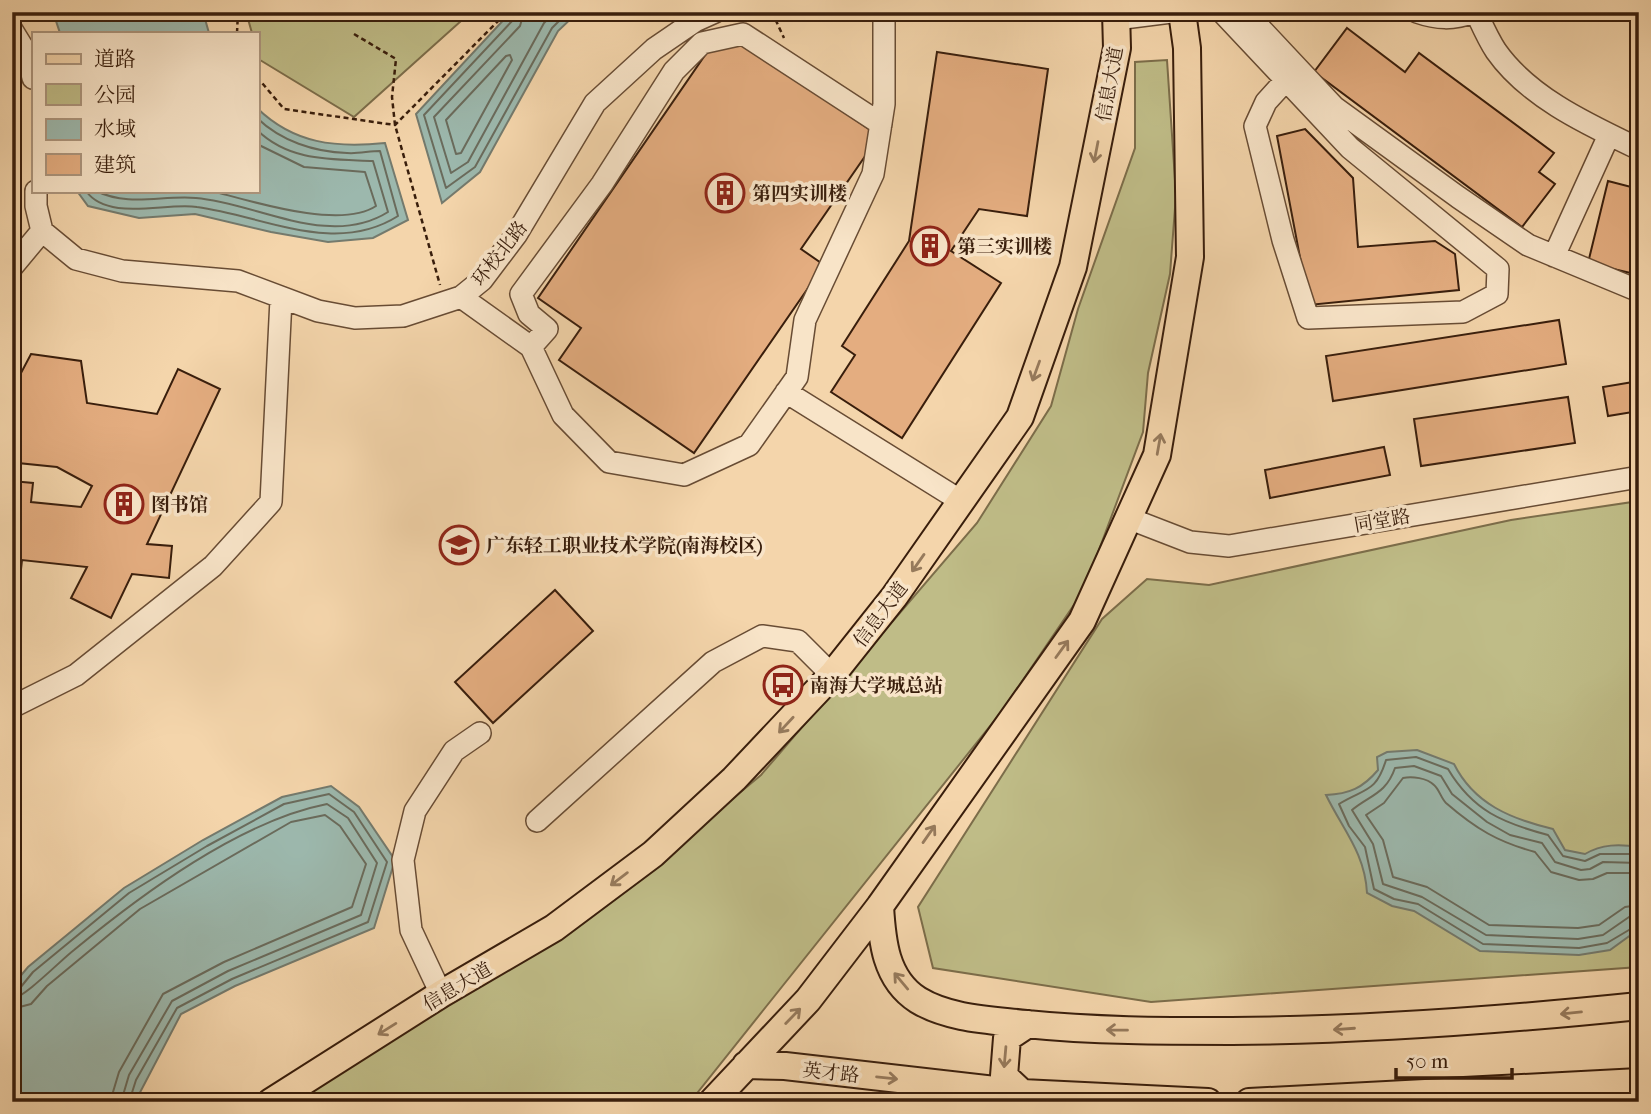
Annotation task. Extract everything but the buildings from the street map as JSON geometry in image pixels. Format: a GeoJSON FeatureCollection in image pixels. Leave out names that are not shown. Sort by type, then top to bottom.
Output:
{"type":"FeatureCollection","features":[{"type":"Feature","properties":{"kind":"main road"},"geometry":{"type":"LineString","coordinates":[[712,1102],[808,1000],[880,906],[1082,621],[1157,455],[1190,257],[1187,48],[1182,12]]}},
{"type":"Feature","properties":{"kind":"main road","name":"信息大道"},"geometry":{"type":"LineString","coordinates":[[271,1102],[441,994],[554,928],[653,854],[734,779],[832,675],[894,597],[1020,417],[1073,267],[1117,48],[1116,16]]}},
{"type":"Feature","properties":{"kind":"main road"},"geometry":{"type":"LineString","coordinates":[[880,906],[883,951],[895,975],[917,1000],[964,1017],[1082,1030],[1333,1030],[1543,1016],[1639,1006]]}},
{"type":"Feature","properties":{"kind":"main road"},"geometry":{"type":"LineString","coordinates":[[1022,1093],[1004,1076],[1004,1062],[1007,1038],[1028,1024]]}},
{"type":"Feature","properties":{"kind":"main road","name":"英才路"},"geometry":{"type":"LineString","coordinates":[[746,1065],[785,1066],[1022,1093],[1208,1102]]}},
{"type":"Feature","properties":{"kind":"main road"},"geometry":{"type":"LineString","coordinates":[[1249,1102],[1639,1082]]}},
{"type":"Feature","properties":{"kind":"street","name":"环校北路"},"geometry":{"type":"LineString","coordinates":[[42,231],[76,259],[122,271],[238,281],[318,311],[355,318],[404,316],[453,299],[482,280],[516,234],[595,103],[653,50],[695,21],[716,12]]}},
{"type":"Feature","properties":{"kind":"street"},"geometry":{"type":"LineString","coordinates":[[453,299],[531,347],[563,415],[609,462],[684,475],[750,445],[797,377],[805,320],[873,174],[881,124],[884,12]]}},
{"type":"Feature","properties":{"kind":"street"},"geometry":{"type":"LineString","coordinates":[[1116,16],[1171,12]]}},
{"type":"Feature","properties":{"kind":"street"},"geometry":{"type":"LineString","coordinates":[[1222,12],[1286,80],[1350,148],[1497,269],[1497,294],[1463,312],[1308,318],[1283,240],[1255,126],[1266,102],[1286,80]]}},
{"type":"Feature","properties":{"kind":"street"},"geometry":{"type":"LineString","coordinates":[[1245,12],[1334,107],[1518,238],[1554,256],[1639,290]]}},
{"type":"Feature","properties":{"kind":"street"},"geometry":{"type":"LineString","coordinates":[[1417,12],[1435,18],[1458,18],[1475,12],[1496,52],[1536,92],[1609,135],[1639,149]]}},
{"type":"Feature","properties":{"kind":"street"},"geometry":{"type":"LineString","coordinates":[[12,30],[28,56],[32,74]]}},
{"type":"Feature","properties":{"kind":"street"},"geometry":{"type":"LineString","coordinates":[[531,347],[547,329],[529,314],[521,294],[602,184],[674,71],[702,43],[743,34],[881,124]]}},
{"type":"Feature","properties":{"kind":"street"},"geometry":{"type":"LineString","coordinates":[[1554,256],[1609,135]]}},
{"type":"Feature","properties":{"kind":"street"},"geometry":{"type":"LineString","coordinates":[[12,267],[42,231],[36,206],[36,192]]}},
{"type":"Feature","properties":{"kind":"street"},"geometry":{"type":"LineString","coordinates":[[12,707],[76,676],[213,566],[271,502],[281,299]]}},
{"type":"Feature","properties":{"kind":"street"},"geometry":{"type":"LineString","coordinates":[[786,392],[961,501]]}},
{"type":"Feature","properties":{"kind":"street","name":"同堂路"},"geometry":{"type":"LineString","coordinates":[[1128,518],[1190,542],[1229,546],[1639,477]]}},
{"type":"Feature","properties":{"kind":"street"},"geometry":{"type":"LineString","coordinates":[[537,821],[713,662],[762,636],[798,641],[832,675]]}},
{"type":"Feature","properties":{"kind":"street"},"geometry":{"type":"LineString","coordinates":[[441,994],[411,930],[403,860],[415,811],[454,751],[480,733]]}},
{"type":"Feature","properties":{"kind":"path"},"geometry":{"type":"LineString","coordinates":[[237,32],[238,12]]}},
{"type":"Feature","properties":{"kind":"path"},"geometry":{"type":"LineString","coordinates":[[395,125],[507,12]]}},
{"type":"Feature","properties":{"kind":"path"},"geometry":{"type":"LineString","coordinates":[[354,34],[396,59],[392,97],[395,125],[453,299]]}},
{"type":"Feature","properties":{"kind":"path"},"geometry":{"type":"LineString","coordinates":[[259,79],[284,108],[395,125]]}},
{"type":"Feature","properties":{"kind":"green space"},"geometry":{"type":"Polygon","coordinates":[[[246,12],[471,12],[354,117],[260,60],[259,32],[252,32],[246,12]]]}},
{"type":"Feature","properties":{"kind":"green space"},"geometry":{"type":"Polygon","coordinates":[[[1167,60],[1176,195],[1170,274],[1148,373],[1143,432],[1084,590],[1002,711],[690,1102],[291,1102],[617,895],[761,775],[977,523],[1051,406],[1078,309],[1135,148],[1135,62],[1167,60]]]}},
{"type":"Feature","properties":{"kind":"green space"},"geometry":{"type":"Polygon","coordinates":[[[1639,501],[1639,967],[1151,1002],[933,968],[918,907],[1102,619],[1147,579],[1209,585],[1511,520],[1639,501]]]}},
{"type":"Feature","properties":{"kind":"water"},"geometry":{"type":"Polygon","coordinates":[[[53,12],[203,12],[209,32],[60,32],[53,12]]]}},
{"type":"Feature","properties":{"kind":"water"},"geometry":{"type":"Polygon","coordinates":[[[511,12],[578,12],[558,31],[480,172],[442,203],[416,114],[511,12]]]}},
{"type":"Feature","properties":{"kind":"water"},"geometry":{"type":"Polygon","coordinates":[[[259,110],[286,129],[316,141],[350,145],[385,143],[408,220],[373,238],[328,242],[195,214],[139,218],[88,206],[78,192],[259,192],[259,110]]]}},
{"type":"Feature","properties":{"kind":"water"},"geometry":{"type":"Polygon","coordinates":[[[1417,750],[1454,764],[1472,790],[1495,808],[1508,815],[1553,829],[1565,850],[1585,854],[1611,846],[1639,847],[1639,929],[1610,950],[1579,955],[1480,951],[1414,911],[1392,906],[1367,893],[1358,854],[1326,795],[1361,786],[1378,770],[1377,757],[1387,752],[1417,750]]]}},
{"type":"Feature","properties":{"kind":"water"},"geometry":{"type":"Polygon","coordinates":[[[331,786],[359,807],[395,860],[374,928],[235,986],[181,1014],[135,1102],[21,1102],[12,1089],[12,986],[28,967],[124,888],[203,840],[282,797],[331,786]]]}},
{"type":"Feature","properties":{"kind":"place","name":"第四实训楼"},"geometry":{"type":"Point","coordinates":[725,193]}},
{"type":"Feature","properties":{"kind":"place","name":"第三实训楼"},"geometry":{"type":"Point","coordinates":[930,246]}},
{"type":"Feature","properties":{"kind":"place","name":"图书馆"},"geometry":{"type":"Point","coordinates":[124,504]}},
{"type":"Feature","properties":{"kind":"place","name":"广东轻工职业技术学院(南海校区)"},"geometry":{"type":"Point","coordinates":[459,545]}},
{"type":"Feature","properties":{"kind":"place","name":"南海大学城总站"},"geometry":{"type":"Point","coordinates":[783,685]}}]}
